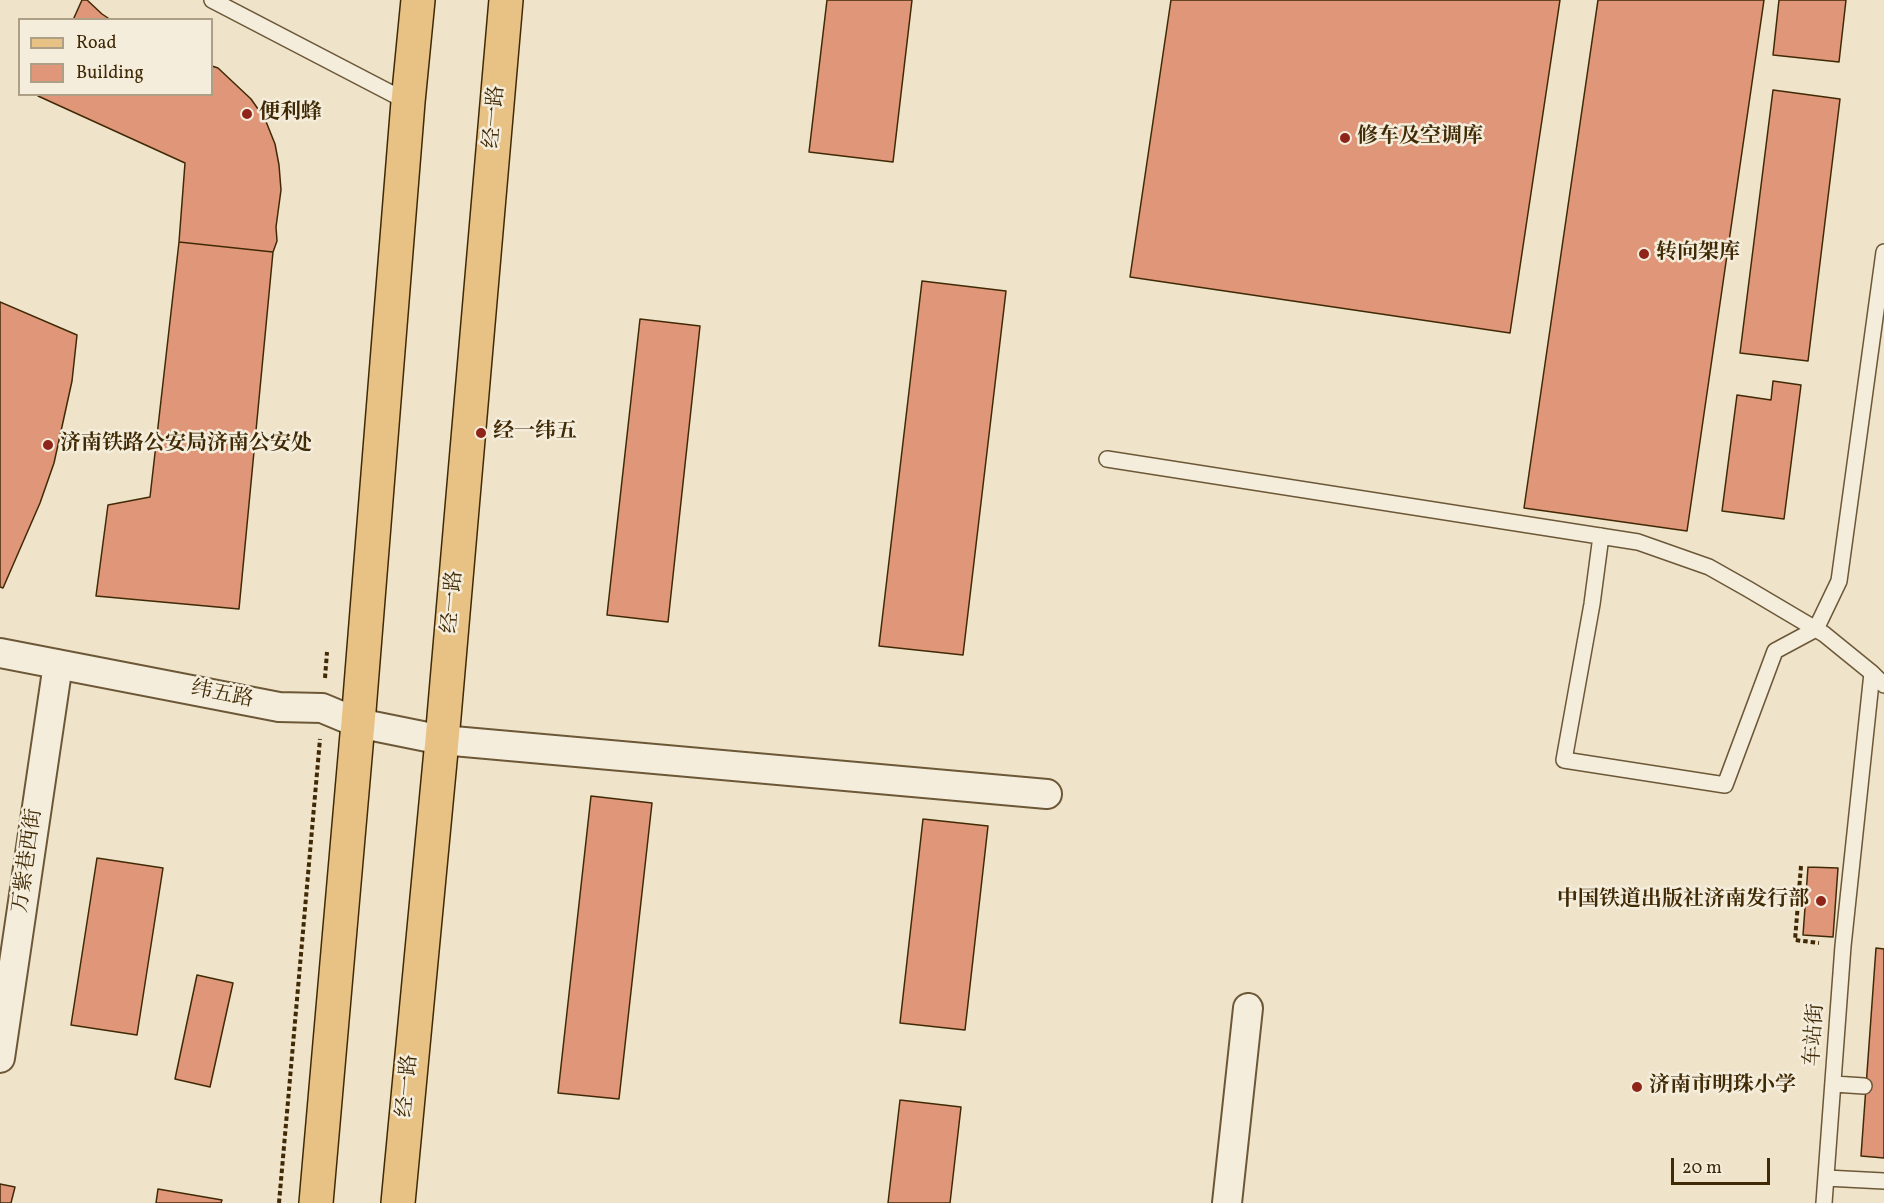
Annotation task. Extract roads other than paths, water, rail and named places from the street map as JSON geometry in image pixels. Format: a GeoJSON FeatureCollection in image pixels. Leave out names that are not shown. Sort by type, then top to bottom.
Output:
{"type":"FeatureCollection","features":[{"type":"Feature","properties":{"kind":"main road"},"geometry":{"type":"LineString","coordinates":[[316,1203],[418,0]]}},
{"type":"Feature","properties":{"kind":"main road","name":"经一路"},"geometry":{"type":"LineString","coordinates":[[398,1203],[442,740],[506,0]]}},
{"type":"Feature","properties":{"kind":"street","name":"纬五路"},"geometry":{"type":"LineString","coordinates":[[0,652],[279,707],[322,708],[358,723],[442,740],[1047,794]]}},
{"type":"Feature","properties":{"kind":"street","name":"万紫巷西街"},"geometry":{"type":"LineString","coordinates":[[0,1058],[58,664]]}},
{"type":"Feature","properties":{"kind":"street"},"geometry":{"type":"LineString","coordinates":[[1227,1203],[1248,1008]]}},
{"type":"Feature","properties":{"kind":"lane"},"geometry":{"type":"LineString","coordinates":[[212,0],[408,102]]}},
{"type":"Feature","properties":{"kind":"lane"},"geometry":{"type":"LineString","coordinates":[[1601,536],[1592,604],[1564,760],[1725,785],[1775,651],[1816,629],[1839,581],[1884,252]]}},
{"type":"Feature","properties":{"kind":"lane"},"geometry":{"type":"LineString","coordinates":[[1107,459],[1638,542],[1709,567],[1816,629],[1884,685]]}},
{"type":"Feature","properties":{"kind":"lane","name":"车站街"},"geometry":{"type":"LineString","coordinates":[[1824,1203],[1844,944],[1872,673]]}},
{"type":"Feature","properties":{"kind":"lane"},"geometry":{"type":"LineString","coordinates":[[1834,1084],[1864,1086]]}},
{"type":"Feature","properties":{"kind":"lane"},"geometry":{"type":"LineString","coordinates":[[1826,1178],[1884,1182]]}},
{"type":"Feature","properties":{"kind":"place","name":"便利蜂"},"geometry":{"type":"Point","coordinates":[247,114]}},
{"type":"Feature","properties":{"kind":"place","name":"修车及空调库"},"geometry":{"type":"Point","coordinates":[1345,138]}},
{"type":"Feature","properties":{"kind":"place","name":"转向架库"},"geometry":{"type":"Point","coordinates":[1644,254]}},
{"type":"Feature","properties":{"kind":"place","name":"经一纬五"},"geometry":{"type":"Point","coordinates":[481,433]}},
{"type":"Feature","properties":{"kind":"place","name":"济南铁路公安局济南公安处"},"geometry":{"type":"Point","coordinates":[48,445]}},
{"type":"Feature","properties":{"kind":"place","name":"中国铁道出版社济南发行部"},"geometry":{"type":"Point","coordinates":[1821,901]}},
{"type":"Feature","properties":{"kind":"place","name":"济南市明珠小学"},"geometry":{"type":"Point","coordinates":[1637,1087]}}]}
